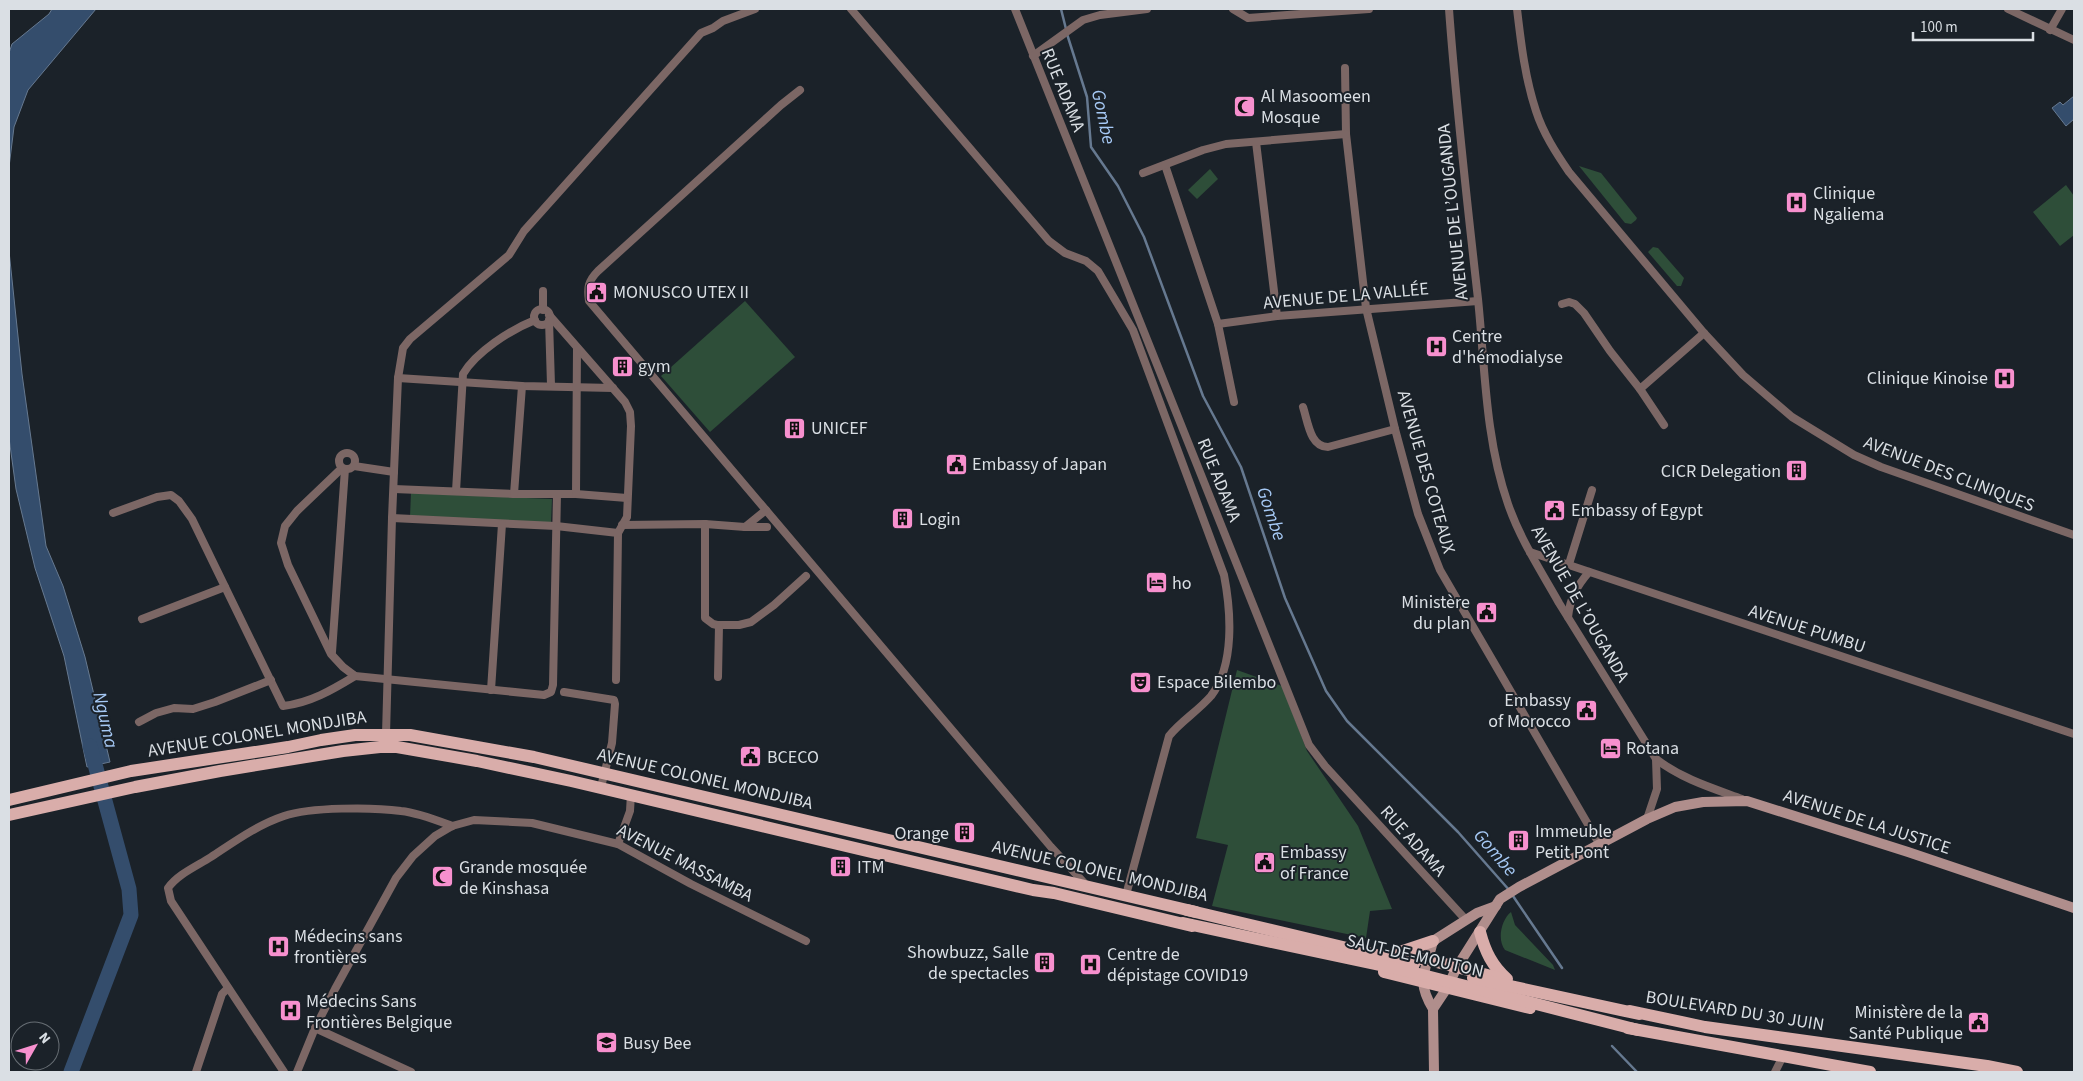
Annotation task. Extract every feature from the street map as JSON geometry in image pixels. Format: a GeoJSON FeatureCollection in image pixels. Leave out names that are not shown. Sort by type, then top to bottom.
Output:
{"type":"FeatureCollection","features":[{"type":"Feature","properties":{"kind":"main road","name":"AVENUE COLONEL MONDJIBA"},"geometry":{"type":"LineString","coordinates":[[9,800],[131,771],[288,747],[320,740],[386,734],[431,738],[534,757],[1187,910],[1457,967]]}},
{"type":"Feature","properties":{"kind":"main road","name":"AVENUE COLONEL MONDJIBA"},"geometry":{"type":"LineString","coordinates":[[9,815],[135,787],[334,752],[397,747],[477,761],[631,794],[1033,890],[1364,966],[1422,982]]}},
{"type":"Feature","properties":{"kind":"main road","name":"AVENUE DE LA JUSTICE"},"geometry":{"type":"LineString","coordinates":[[1433,942],[1519,887],[1647,819],[1675,807],[1688,804],[1747,801],[1899,849],[2074,908]]}},
{"type":"Feature","properties":{"kind":"main road"},"geometry":{"type":"LineString","coordinates":[[720,816],[723,802]]}},
{"type":"Feature","properties":{"kind":"main road"},"geometry":{"type":"LineString","coordinates":[[1083,900],[1087,886]]}},
{"type":"Feature","properties":{"kind":"main road"},"geometry":{"type":"LineString","coordinates":[[1433,1009],[1498,902]]}},
{"type":"Feature","properties":{"kind":"main road","name":"SAUT-DE-MOUTON"},"geometry":{"type":"LineString","coordinates":[[1187,910],[1495,984],[1639,1014]]}},
{"type":"Feature","properties":{"kind":"main road","name":"SAUT-DE-MOUTON"},"geometry":{"type":"LineString","coordinates":[[1183,923],[1412,973],[1638,1030]]}},
{"type":"Feature","properties":{"kind":"main road"},"geometry":{"type":"LineString","coordinates":[[1480,932],[1488,957],[1498,971],[1509,980]]}},
{"type":"Feature","properties":{"kind":"main road"},"geometry":{"type":"LineString","coordinates":[[1389,954],[1433,942],[1422,982],[1424,992],[1433,1009],[1434,1072]]}},
{"type":"Feature","properties":{"kind":"main road"},"geometry":{"type":"LineString","coordinates":[[1401,976],[1405,957]]}},
{"type":"Feature","properties":{"kind":"main road","name":"BOULEVARD DU 30 JUIN"},"geometry":{"type":"LineString","coordinates":[[1457,967],[1639,1014],[1705,1027],[1987,1066],[2017,1072]]}},
{"type":"Feature","properties":{"kind":"main road"},"geometry":{"type":"LineString","coordinates":[[1472,995],[1477,972]]}},
{"type":"Feature","properties":{"kind":"main road","name":"BOULEVARD DU 30 JUIN"},"geometry":{"type":"LineString","coordinates":[[1422,982],[1502,1002],[1638,1030],[1782,1058],[1870,1072]]}},
{"type":"Feature","properties":{"kind":"street"},"geometry":{"type":"LineString","coordinates":[[386,734],[398,378],[403,348],[410,339],[509,255],[524,231],[702,33],[723,21],[755,9]]}},
{"type":"Feature","properties":{"kind":"street"},"geometry":{"type":"LineString","coordinates":[[851,9],[1049,241],[1065,253],[1086,262],[1098,271],[1106,281],[1133,330],[1224,575],[1230,604],[1226,664],[1221,680],[1211,695],[1178,724],[1169,736],[1126,895]]}},
{"type":"Feature","properties":{"kind":"street","name":"RUE ADAMA"},"geometry":{"type":"LineString","coordinates":[[1015,9],[1107,235],[1309,745],[1325,766],[1466,920]]}},
{"type":"Feature","properties":{"kind":"street"},"geometry":{"type":"LineString","coordinates":[[1033,56],[1083,20],[1100,15],[1147,9]]}},
{"type":"Feature","properties":{"kind":"street"},"geometry":{"type":"LineString","coordinates":[[1233,9],[1248,18],[1369,9]]}},
{"type":"Feature","properties":{"kind":"street","name":"AVENUE DE L’OUGANDA"},"geometry":{"type":"LineString","coordinates":[[1449,9],[1456,111],[1478,301],[1492,445],[1508,505],[1530,552],[1656,759],[1668,768],[1699,783],[1747,801]]}},
{"type":"Feature","properties":{"kind":"street","name":"AVENUE DES CLINIQUES"},"geometry":{"type":"LineString","coordinates":[[1517,9],[1524,67],[1536,112],[1544,131],[1569,172],[1704,333],[1743,375],[1792,417],[1854,455],[1881,467],[2074,535]]}},
{"type":"Feature","properties":{"kind":"street"},"geometry":{"type":"LineString","coordinates":[[2008,9],[2074,40]]}},
{"type":"Feature","properties":{"kind":"street"},"geometry":{"type":"LineString","coordinates":[[2050,30],[2062,9]]}},
{"type":"Feature","properties":{"kind":"street","name":"AVENUE DES COTEAUX"},"geometry":{"type":"LineString","coordinates":[[1345,68],[1346,134],[1366,308],[1418,514],[1440,570],[1600,845]]}},
{"type":"Feature","properties":{"kind":"street"},"geometry":{"type":"LineString","coordinates":[[800,90],[781,105],[590,279],[587,288],[590,301],[1051,847],[1087,886]]}},
{"type":"Feature","properties":{"kind":"street"},"geometry":{"type":"LineString","coordinates":[[1143,173],[1203,150],[1226,144],[1346,134]]}},
{"type":"Feature","properties":{"kind":"street"},"geometry":{"type":"LineString","coordinates":[[1256,142],[1277,316]]}},
{"type":"Feature","properties":{"kind":"street"},"geometry":{"type":"LineString","coordinates":[[1165,165],[1218,324],[1234,402]]}},
{"type":"Feature","properties":{"kind":"street"},"geometry":{"type":"LineString","coordinates":[[543,291],[547,315],[551,385]]}},
{"type":"Feature","properties":{"kind":"street","name":"AVENUE DE LA VALLÉE"},"geometry":{"type":"LineString","coordinates":[[1218,324],[1277,316],[1366,308],[1478,301]]}},
{"type":"Feature","properties":{"kind":"street"},"geometry":{"type":"LineString","coordinates":[[1562,304],[1569,302],[1579,307],[1640,389],[1664,425]]}},
{"type":"Feature","properties":{"kind":"street"},"geometry":{"type":"LineString","coordinates":[[534,320],[535,313],[547,315],[625,402],[630,412],[631,426],[626,517],[620,529],[616,680]]}},
{"type":"Feature","properties":{"kind":"street"},"geometry":{"type":"LineString","coordinates":[[534,320],[538,324],[543,325],[547,315]]}},
{"type":"Feature","properties":{"kind":"street"},"geometry":{"type":"LineString","coordinates":[[456,491],[463,374],[468,364],[511,331],[534,320]]}},
{"type":"Feature","properties":{"kind":"street"},"geometry":{"type":"LineString","coordinates":[[1640,389],[1704,333]]}},
{"type":"Feature","properties":{"kind":"street"},"geometry":{"type":"LineString","coordinates":[[576,494],[577,348]]}},
{"type":"Feature","properties":{"kind":"street"},"geometry":{"type":"LineString","coordinates":[[398,378],[522,386],[551,385],[613,388]]}},
{"type":"Feature","properties":{"kind":"street"},"geometry":{"type":"LineString","coordinates":[[514,494],[522,386]]}},
{"type":"Feature","properties":{"kind":"street"},"geometry":{"type":"LineString","coordinates":[[1303,407],[1315,443],[1321,447],[1395,429]]}},
{"type":"Feature","properties":{"kind":"street"},"geometry":{"type":"LineString","coordinates":[[331,654],[344,468],[339,462],[339,458],[348,452],[354,456],[354,466]]}},
{"type":"Feature","properties":{"kind":"street"},"geometry":{"type":"LineString","coordinates":[[394,472],[354,466],[344,468],[297,511],[285,526],[280,543],[288,565],[331,654],[342,667],[356,676],[544,695],[551,692],[553,685],[557,494]]}},
{"type":"Feature","properties":{"kind":"street"},"geometry":{"type":"LineString","coordinates":[[394,488],[514,494],[576,494],[627,498]]}},
{"type":"Feature","properties":{"kind":"street"},"geometry":{"type":"LineString","coordinates":[[1569,564],[1592,490]]}},
{"type":"Feature","properties":{"kind":"street"},"geometry":{"type":"LineString","coordinates":[[113,513],[156,497],[170,494],[179,501],[192,519],[283,706],[317,698],[356,676]]}},
{"type":"Feature","properties":{"kind":"street"},"geometry":{"type":"LineString","coordinates":[[745,527],[766,510]]}},
{"type":"Feature","properties":{"kind":"street"},"geometry":{"type":"LineString","coordinates":[[392,518],[620,529],[705,524],[767,527]]}},
{"type":"Feature","properties":{"kind":"street"},"geometry":{"type":"LineString","coordinates":[[491,690],[502,524]]}},
{"type":"Feature","properties":{"kind":"street"},"geometry":{"type":"LineString","coordinates":[[705,524],[705,618],[713,624],[746,624],[757,619],[806,576]]}},
{"type":"Feature","properties":{"kind":"street","name":"AVENUE PUMBU"},"geometry":{"type":"LineString","coordinates":[[1530,552],[2074,734]]}},
{"type":"Feature","properties":{"kind":"street"},"geometry":{"type":"LineString","coordinates":[[1568,617],[1569,604],[1573,594],[1589,572]]}},
{"type":"Feature","properties":{"kind":"street"},"geometry":{"type":"LineString","coordinates":[[142,620],[225,587]]}},
{"type":"Feature","properties":{"kind":"street"},"geometry":{"type":"LineString","coordinates":[[718,677],[719,625]]}},
{"type":"Feature","properties":{"kind":"street"},"geometry":{"type":"LineString","coordinates":[[139,722],[156,713],[174,708],[193,709],[215,702],[270,680]]}},
{"type":"Feature","properties":{"kind":"street"},"geometry":{"type":"LineString","coordinates":[[564,692],[614,700],[612,743],[601,788]]}},
{"type":"Feature","properties":{"kind":"street","name":"AVENUE DE L’OUGANDA"},"geometry":{"type":"LineString","coordinates":[[1647,819],[1657,789],[1656,759]]}},
{"type":"Feature","properties":{"kind":"street"},"geometry":{"type":"LineString","coordinates":[[618,844],[630,811],[631,794]]}},
{"type":"Feature","properties":{"kind":"street"},"geometry":{"type":"LineString","coordinates":[[284,1072],[168,894],[168,888],[179,877],[266,824],[285,815],[316,810],[402,810],[429,817],[452,826]]}},
{"type":"Feature","properties":{"kind":"street","name":"AVENUE MASSAMBA"},"geometry":{"type":"LineString","coordinates":[[297,1072],[315,1028],[396,878],[413,856],[435,836],[452,826],[474,820],[532,823],[618,844],[691,884],[806,941]]}},
{"type":"Feature","properties":{"kind":"street"},"geometry":{"type":"LineString","coordinates":[[196,1072],[222,994],[228,988]]}},
{"type":"Feature","properties":{"kind":"street"},"geometry":{"type":"LineString","coordinates":[[315,1028],[411,1072]]}},
{"type":"Feature","properties":{"kind":"street"},"geometry":{"type":"LineString","coordinates":[[1775,1072],[1782,1058]]}},
{"type":"Feature","properties":{"kind":"green space"},"geometry":{"type":"Polygon","coordinates":[[[1579,166],[1601,173],[1637,218],[1636,220],[1631,224],[1625,223],[1579,166]]]}},
{"type":"Feature","properties":{"kind":"green space"},"geometry":{"type":"Polygon","coordinates":[[[1210,169],[1218,179],[1197,199],[1188,190],[1210,169]]]}},
{"type":"Feature","properties":{"kind":"green space"},"geometry":{"type":"Polygon","coordinates":[[[2066,185],[2074,196],[2074,235],[2060,246],[2033,212],[2066,185]]]}},
{"type":"Feature","properties":{"kind":"green space"},"geometry":{"type":"Polygon","coordinates":[[[1653,247],[1658,248],[1684,278],[1681,286],[1677,286],[1648,252],[1653,247]]]}},
{"type":"Feature","properties":{"kind":"green space"},"geometry":{"type":"Polygon","coordinates":[[[745,301],[795,357],[710,432],[661,376],[745,301]]]}},
{"type":"Feature","properties":{"kind":"green space"},"geometry":{"type":"Polygon","coordinates":[[[411,493],[552,499],[551,523],[410,517],[411,493]]]}},
{"type":"Feature","properties":{"kind":"green space"},"geometry":{"type":"Polygon","coordinates":[[[1237,670],[1282,686],[1307,751],[1358,826],[1392,909],[1370,911],[1366,938],[1212,906],[1228,845],[1196,838],[1237,670]]]}},
{"type":"Feature","properties":{"kind":"green space"},"geometry":{"type":"Polygon","coordinates":[[[1511,912],[1515,925],[1553,965],[1555,970],[1505,950],[1501,941],[1501,930],[1511,912]]]}},
{"type":"Feature","properties":{"kind":"water"},"geometry":{"type":"Polygon","coordinates":[[[52,9],[96,9],[28,90],[14,127],[9,167],[9,53],[12,44],[49,14],[52,9]]]}},
{"type":"Feature","properties":{"kind":"water"},"geometry":{"type":"Polygon","coordinates":[[[2074,96],[2074,119],[2066,126],[2052,108],[2060,102],[2063,105],[2074,96]]]}},
{"type":"Feature","properties":{"kind":"water"},"geometry":{"type":"Polygon","coordinates":[[[9,251],[22,374],[46,546],[63,586],[85,657],[110,762],[87,767],[64,656],[35,568],[16,489],[9,438],[9,251]]]}},
{"type":"Feature","properties":{"kind":"waterway","name":"Gombe"},"geometry":{"type":"LineString","coordinates":[[1061,9],[1066,29]]}},
{"type":"Feature","properties":{"kind":"waterway","name":"Gombe"},"geometry":{"type":"LineString","coordinates":[[1067,34],[1087,97],[1091,147],[1118,186],[1144,237],[1203,396],[1241,467],[1285,598],[1326,691],[1347,721],[1458,832],[1510,891]]}},
{"type":"Feature","properties":{"kind":"waterway","name":"Nguma"},"geometry":{"type":"LineString","coordinates":[[71,1072],[131,915],[129,889],[90,746]]}},
{"type":"Feature","properties":{"kind":"waterway","name":"Gombe"},"geometry":{"type":"LineString","coordinates":[[1513,896],[1562,968]]}},
{"type":"Feature","properties":{"kind":"waterway","name":"Gombe"},"geometry":{"type":"LineString","coordinates":[[1612,1046],[1637,1072]]}},
{"type":"Feature","properties":{"kind":"place","name":"Al Masoomeen Mosque"},"geometry":{"type":"Point","coordinates":[1245,106]}},
{"type":"Feature","properties":{"kind":"place","name":"Clinique Ngaliema"},"geometry":{"type":"Point","coordinates":[1797,203]}},
{"type":"Feature","properties":{"kind":"place","name":"MONUSCO UTEX II"},"geometry":{"type":"Point","coordinates":[597,292]}},
{"type":"Feature","properties":{"kind":"place","name":"Centre d'hémodialyse"},"geometry":{"type":"Point","coordinates":[1436,346]}},
{"type":"Feature","properties":{"kind":"place","name":"gym"},"geometry":{"type":"Point","coordinates":[622,366]}},
{"type":"Feature","properties":{"kind":"place","name":"Clinique Kinoise"},"geometry":{"type":"Point","coordinates":[2004,378]}},
{"type":"Feature","properties":{"kind":"place","name":"UNICEF"},"geometry":{"type":"Point","coordinates":[795,428]}},
{"type":"Feature","properties":{"kind":"place","name":"Embassy of Japan"},"geometry":{"type":"Point","coordinates":[956,464]}},
{"type":"Feature","properties":{"kind":"place","name":"CICR Delegation"},"geometry":{"type":"Point","coordinates":[1797,471]}},
{"type":"Feature","properties":{"kind":"place","name":"Embassy of Egypt"},"geometry":{"type":"Point","coordinates":[1555,510]}},
{"type":"Feature","properties":{"kind":"place","name":"Login"},"geometry":{"type":"Point","coordinates":[903,519]}},
{"type":"Feature","properties":{"kind":"place","name":"ho"},"geometry":{"type":"Point","coordinates":[1156,583]}},
{"type":"Feature","properties":{"kind":"place","name":"Ministère du plan"},"geometry":{"type":"Point","coordinates":[1486,612]}},
{"type":"Feature","properties":{"kind":"place","name":"Espace Bilembo"},"geometry":{"type":"Point","coordinates":[1141,682]}},
{"type":"Feature","properties":{"kind":"place","name":"Embassy of Morocco"},"geometry":{"type":"Point","coordinates":[1587,710]}},
{"type":"Feature","properties":{"kind":"place","name":"Rotana"},"geometry":{"type":"Point","coordinates":[1610,748]}},
{"type":"Feature","properties":{"kind":"place","name":"BCECO"},"geometry":{"type":"Point","coordinates":[751,757]}},
{"type":"Feature","properties":{"kind":"place","name":"Orange"},"geometry":{"type":"Point","coordinates":[965,833]}},
{"type":"Feature","properties":{"kind":"place","name":"Immeuble Petit Pont"},"geometry":{"type":"Point","coordinates":[1519,841]}},
{"type":"Feature","properties":{"kind":"place","name":"Embassy of France"},"geometry":{"type":"Point","coordinates":[1264,862]}},
{"type":"Feature","properties":{"kind":"place","name":"ITM"},"geometry":{"type":"Point","coordinates":[841,867]}},
{"type":"Feature","properties":{"kind":"place","name":"Grande mosquée de Kinshasa"},"geometry":{"type":"Point","coordinates":[443,877]}},
{"type":"Feature","properties":{"kind":"place","name":"Médecins sans frontières"},"geometry":{"type":"Point","coordinates":[278,946]}},
{"type":"Feature","properties":{"kind":"place","name":"Showbuzz, Salle de spectacles"},"geometry":{"type":"Point","coordinates":[1045,962]}},
{"type":"Feature","properties":{"kind":"place","name":"Centre de dépistage COVID19"},"geometry":{"type":"Point","coordinates":[1091,964]}},
{"type":"Feature","properties":{"kind":"place","name":"Médecins Sans Frontières Belgique"},"geometry":{"type":"Point","coordinates":[290,1011]}},
{"type":"Feature","properties":{"kind":"place","name":"Ministère de la Santé Publique"},"geometry":{"type":"Point","coordinates":[1979,1022]}},
{"type":"Feature","properties":{"kind":"place","name":"Busy Bee"},"geometry":{"type":"Point","coordinates":[607,1043]}}]}
